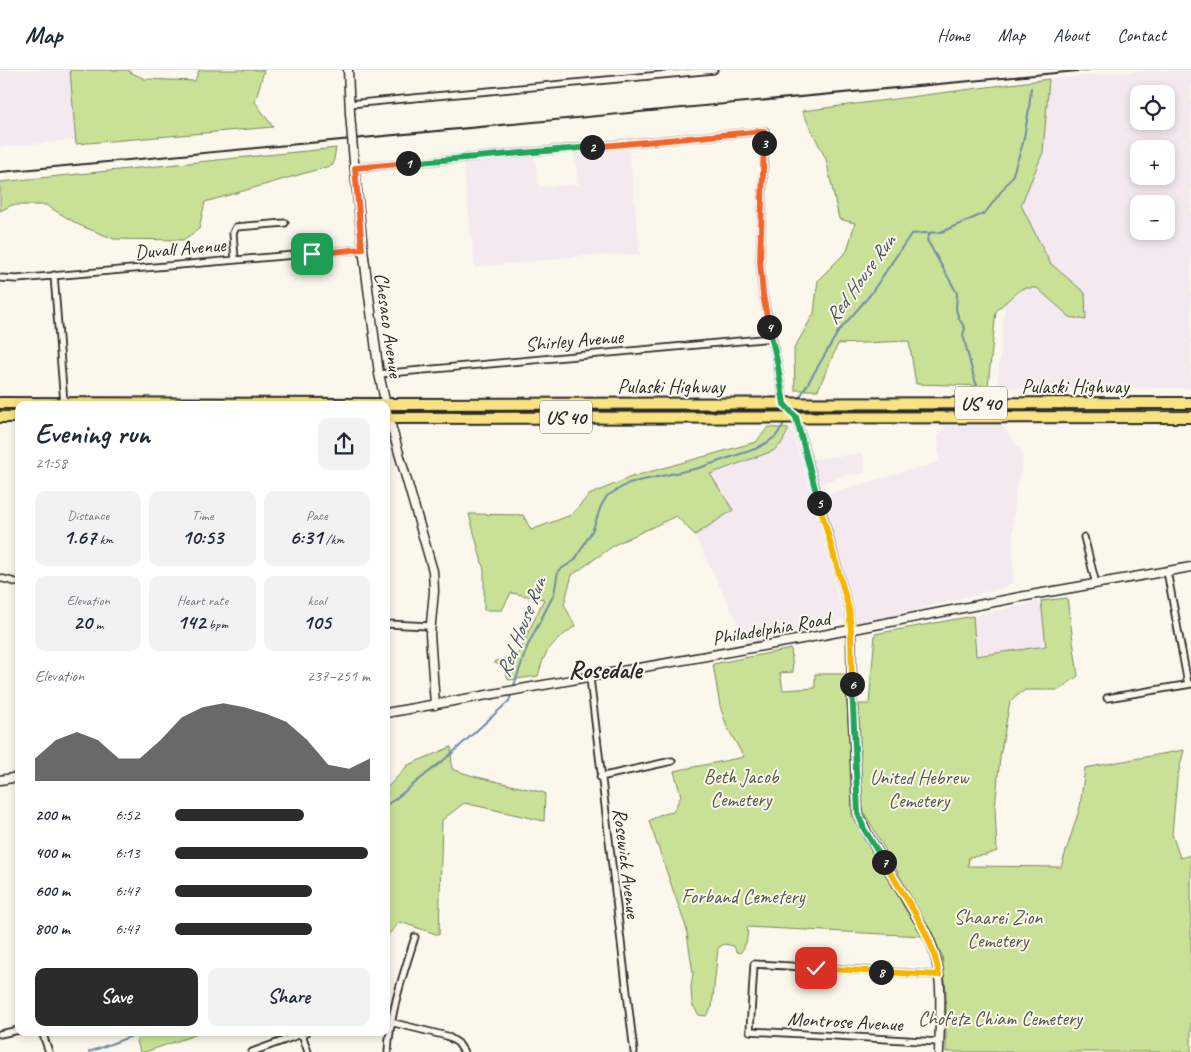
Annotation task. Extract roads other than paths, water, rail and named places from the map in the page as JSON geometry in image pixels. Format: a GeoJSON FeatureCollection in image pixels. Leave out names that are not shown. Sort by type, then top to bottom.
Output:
{"type":"FeatureCollection","features":[{"type":"Feature","properties":{"kind":"highway","name":"Pulaski Highway"},"geometry":{"type":"LineString","coordinates":[[0,403],[15,403]]}},
{"type":"Feature","properties":{"kind":"highway","name":"Pulaski Highway"},"geometry":{"type":"LineString","coordinates":[[390,410],[784,404],[1191,403]]}},
{"type":"Feature","properties":{"kind":"highway","name":"Pulaski Highway"},"geometry":{"type":"LineString","coordinates":[[390,410],[796,417],[1191,417]]}},
{"type":"Feature","properties":{"kind":"highway"},"geometry":{"type":"LineString","coordinates":[[0,417],[15,417]]}},
{"type":"Feature","properties":{"kind":"street","name":"Chesaco Avenue"},"geometry":{"type":"LineString","coordinates":[[348,70],[349,104],[362,249],[384,401]]}},
{"type":"Feature","properties":{"kind":"street"},"geometry":{"type":"LineString","coordinates":[[349,104],[714,70]]}},
{"type":"Feature","properties":{"kind":"street"},"geometry":{"type":"LineString","coordinates":[[354,165],[764,131],[760,261],[763,295],[784,404],[796,417],[849,609],[858,813],[868,835],[928,936],[935,953],[939,975],[939,1052]]}},
{"type":"Feature","properties":{"kind":"street"},"geometry":{"type":"LineString","coordinates":[[235,260],[233,233],[236,228],[285,223]]}},
{"type":"Feature","properties":{"kind":"street","name":"Duvall Avenue"},"geometry":{"type":"LineString","coordinates":[[0,278],[17,279],[362,249]]}},
{"type":"Feature","properties":{"kind":"street"},"geometry":{"type":"LineString","coordinates":[[54,275],[64,401]]}},
{"type":"Feature","properties":{"kind":"street","name":"Shirley Avenue"},"geometry":{"type":"LineString","coordinates":[[379,374],[772,338]]}},
{"type":"Feature","properties":{"kind":"street","name":"Chesaco Avenue"},"geometry":{"type":"LineString","coordinates":[[390,424],[433,571],[434,591],[430,626],[435,705]]}},
{"type":"Feature","properties":{"kind":"street"},"geometry":{"type":"LineString","coordinates":[[1084,537],[1096,584]]}},
{"type":"Feature","properties":{"kind":"street","name":"Philadelphia Road"},"geometry":{"type":"LineString","coordinates":[[390,712],[590,678],[1191,566]]}},
{"type":"Feature","properties":{"kind":"street"},"geometry":{"type":"LineString","coordinates":[[1107,698],[1190,684],[1167,571]]}},
{"type":"Feature","properties":{"kind":"street"},"geometry":{"type":"LineString","coordinates":[[0,578],[15,582]]}},
{"type":"Feature","properties":{"kind":"street"},"geometry":{"type":"LineString","coordinates":[[390,624],[430,626]]}},
{"type":"Feature","properties":{"kind":"street","name":"Rosewick Avenue"},"geometry":{"type":"LineString","coordinates":[[590,678],[600,777],[634,1052]]}},
{"type":"Feature","properties":{"kind":"street"},"geometry":{"type":"LineString","coordinates":[[600,777],[672,762]]}},
{"type":"Feature","properties":{"kind":"street"},"geometry":{"type":"LineString","coordinates":[[0,780],[15,778]]}},
{"type":"Feature","properties":{"kind":"street"},"geometry":{"type":"LineString","coordinates":[[390,1014],[415,936]]}},
{"type":"Feature","properties":{"kind":"street","name":"Montrose Avenue"},"geometry":{"type":"LineString","coordinates":[[939,975],[754,964],[750,1032],[939,1042]]}},
{"type":"Feature","properties":{"kind":"street"},"geometry":{"type":"LineString","coordinates":[[390,1022],[447,1036],[458,1043],[464,1052]]}},
{"type":"Feature","properties":{"kind":"street"},"geometry":{"type":"LineString","coordinates":[[0,1034],[15,1031]]}},
{"type":"Feature","properties":{"kind":"street"},"geometry":{"type":"LineString","coordinates":[[43,1036],[49,1052]]}},
{"type":"Feature","properties":{"kind":"street"},"geometry":{"type":"LineString","coordinates":[[252,1052],[298,1036]]}},
{"type":"Feature","properties":{"kind":"street"},"geometry":{"type":"LineString","coordinates":[[304,1036],[308,1052]]}},
{"type":"Feature","properties":{"kind":"street"},"geometry":{"type":"LineString","coordinates":[[388,1036],[388,1052]]}},
{"type":"Feature","properties":{"kind":"waterway","name":"Red House Run"},"geometry":{"type":"LineString","coordinates":[[800,397],[838,332],[870,295],[911,234],[941,232],[985,213],[1012,177],[1023,143],[1031,88]]}},
{"type":"Feature","properties":{"kind":"waterway"},"geometry":{"type":"LineString","coordinates":[[930,233],[927,240],[957,293],[956,309],[959,319],[965,328],[963,335],[974,378],[981,395]]}},
{"type":"Feature","properties":{"kind":"waterway","name":"Red House Run"},"geometry":{"type":"LineString","coordinates":[[513,688],[528,645],[554,594],[558,571],[575,560],[593,529],[601,506],[607,496],[629,483],[699,468],[755,449],[776,436],[785,422]]}},
{"type":"Feature","properties":{"kind":"waterway","name":"Red House Run"},"geometry":{"type":"LineString","coordinates":[[390,802],[450,755],[509,701],[512,692]]}},
{"type":"Feature","properties":{"kind":"waterway","name":"Red House Run"},"geometry":{"type":"LineString","coordinates":[[89,1052],[132,1036]]}},
{"type":"Feature","properties":{"kind":"railway"},"geometry":{"type":"LineString","coordinates":[[0,172],[1088,70]]}},
{"type":"Feature","properties":{"kind":"district","name":"Rosedale"},"geometry":{"type":"Point","coordinates":[605,669]}},
{"type":"Feature","properties":{"kind":"park label","name":"Beth Jacob Cemetery"},"geometry":{"type":"Point","coordinates":[741,788]}},
{"type":"Feature","properties":{"kind":"park label","name":"United Hebrew Cemetery"},"geometry":{"type":"Point","coordinates":[919,788]}},
{"type":"Feature","properties":{"kind":"park label","name":"Forband Cemetery"},"geometry":{"type":"Point","coordinates":[743,896]}},
{"type":"Feature","properties":{"kind":"park label","name":"Shaarei Zion Cemetery"},"geometry":{"type":"Point","coordinates":[998,928]}},
{"type":"Feature","properties":{"kind":"park label","name":"Chofetz Chiam Cemetery"},"geometry":{"type":"Point","coordinates":[1000,1018]}}]}
